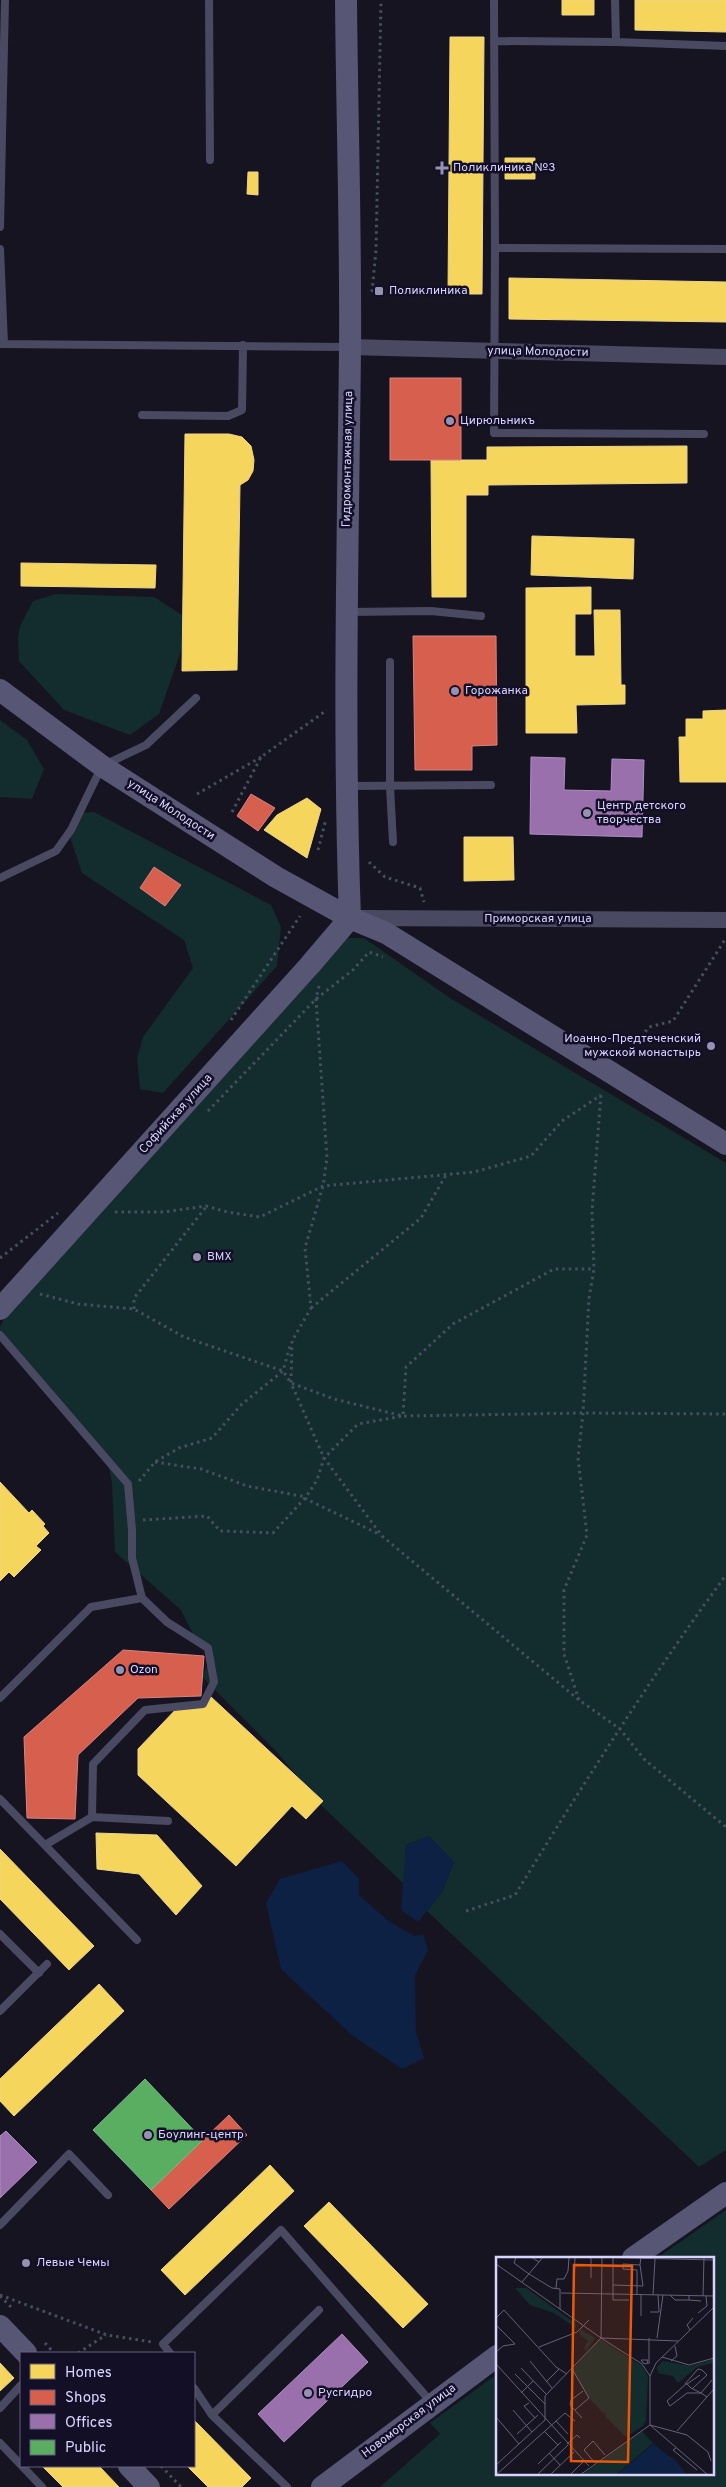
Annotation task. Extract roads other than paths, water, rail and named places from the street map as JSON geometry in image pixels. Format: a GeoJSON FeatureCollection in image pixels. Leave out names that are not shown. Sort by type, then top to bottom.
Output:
{"type":"FeatureCollection","features":[{"type":"Feature","properties":{"kind":"main road","name":"Гидромонтажная улица"},"geometry":{"type":"LineString","coordinates":[[346,0],[350,347],[346,612],[350,918]]}},
{"type":"Feature","properties":{"kind":"main road","name":"улица Молодости"},"geometry":{"type":"LineString","coordinates":[[0,690],[102,766],[276,877],[350,918],[386,933],[425,956],[726,1144]]}},
{"type":"Feature","properties":{"kind":"main road","name":"Софийская улица"},"geometry":{"type":"LineString","coordinates":[[0,1310],[350,918]]}},
{"type":"Feature","properties":{"kind":"main road"},"geometry":{"type":"LineString","coordinates":[[634,2257],[726,2193]]}},
{"type":"Feature","properties":{"kind":"main road"},"geometry":{"type":"LineString","coordinates":[[0,2326],[25,2352]]}},
{"type":"Feature","properties":{"kind":"main road","name":"Новоморская улица"},"geometry":{"type":"LineString","coordinates":[[322,2487],[496,2357]]}},
{"type":"Feature","properties":{"kind":"main road"},"geometry":{"type":"LineString","coordinates":[[130,2467],[149,2487]]}},
{"type":"Feature","properties":{"kind":"street","name":"улица Молодости"},"geometry":{"type":"LineString","coordinates":[[350,347],[726,357]]}},
{"type":"Feature","properties":{"kind":"street","name":"Приморская улица"},"geometry":{"type":"LineString","coordinates":[[350,918],[726,920]]}},
{"type":"Feature","properties":{"kind":"lane"},"geometry":{"type":"LineString","coordinates":[[0,227],[4,0]]}},
{"type":"Feature","properties":{"kind":"lane"},"geometry":{"type":"LineString","coordinates":[[209,0],[210,160]]}},
{"type":"Feature","properties":{"kind":"lane"},"geometry":{"type":"LineString","coordinates":[[494,0],[496,351],[494,433],[704,434]]}},
{"type":"Feature","properties":{"kind":"lane"},"geometry":{"type":"LineString","coordinates":[[615,0],[616,42]]}},
{"type":"Feature","properties":{"kind":"lane"},"geometry":{"type":"LineString","coordinates":[[494,42],[616,42],[726,46]]}},
{"type":"Feature","properties":{"kind":"lane"},"geometry":{"type":"LineString","coordinates":[[495,248],[726,248]]}},
{"type":"Feature","properties":{"kind":"lane"},"geometry":{"type":"LineString","coordinates":[[0,249],[2,344],[350,347]]}},
{"type":"Feature","properties":{"kind":"lane"},"geometry":{"type":"LineString","coordinates":[[142,414],[228,416],[242,410],[243,345]]}},
{"type":"Feature","properties":{"kind":"lane"},"geometry":{"type":"LineString","coordinates":[[346,612],[431,611],[481,616]]}},
{"type":"Feature","properties":{"kind":"lane"},"geometry":{"type":"LineString","coordinates":[[390,662],[390,787],[393,842]]}},
{"type":"Feature","properties":{"kind":"lane"},"geometry":{"type":"LineString","coordinates":[[0,878],[56,851],[71,830],[102,766],[146,746],[196,698]]}},
{"type":"Feature","properties":{"kind":"lane"},"geometry":{"type":"LineString","coordinates":[[347,786],[491,785]]}},
{"type":"Feature","properties":{"kind":"lane"},"geometry":{"type":"LineString","coordinates":[[0,1334],[128,1484],[132,1530],[132,1558],[142,1598],[167,1622],[208,1648],[214,1682],[203,1704],[145,1710],[93,1764],[92,1817]]}},
{"type":"Feature","properties":{"kind":"lane"},"geometry":{"type":"LineString","coordinates":[[0,1698],[91,1607],[142,1598]]}},
{"type":"Feature","properties":{"kind":"lane"},"geometry":{"type":"LineString","coordinates":[[0,1800],[137,1940]]}},
{"type":"Feature","properties":{"kind":"lane"},"geometry":{"type":"LineString","coordinates":[[44,1845],[92,1817],[168,1821]]}},
{"type":"Feature","properties":{"kind":"lane"},"geometry":{"type":"LineString","coordinates":[[0,1934],[39,1973]]}},
{"type":"Feature","properties":{"kind":"lane"},"geometry":{"type":"LineString","coordinates":[[0,2011],[47,1964]]}},
{"type":"Feature","properties":{"kind":"lane"},"geometry":{"type":"LineString","coordinates":[[0,2225],[69,2154],[108,2195]]}},
{"type":"Feature","properties":{"kind":"lane"},"geometry":{"type":"LineString","coordinates":[[169,2352],[164,2344],[281,2230],[433,2403]]}},
{"type":"Feature","properties":{"kind":"lane"},"geometry":{"type":"LineString","coordinates":[[212,2415],[319,2310]]}},
{"type":"Feature","properties":{"kind":"lane"},"geometry":{"type":"LineString","coordinates":[[0,2408],[20,2386]]}},
{"type":"Feature","properties":{"kind":"lane"},"geometry":{"type":"LineString","coordinates":[[195,2390],[212,2415],[287,2487]]}},
{"type":"Feature","properties":{"kind":"lane"},"geometry":{"type":"LineString","coordinates":[[0,2443],[20,2463]]}},
{"type":"Feature","properties":{"kind":"lane"},"geometry":{"type":"LineString","coordinates":[[24,2467],[42,2487]]}},
{"type":"Feature","properties":{"kind":"water"},"geometry":{"type":"Polygon","coordinates":[[[429,1836],[454,1862],[442,1892],[418,1922],[401,1910],[406,1845],[429,1836]]]}},
{"type":"Feature","properties":{"kind":"water"},"geometry":{"type":"Polygon","coordinates":[[[342,1861],[359,1879],[359,1895],[387,1920],[414,1936],[423,1934],[428,1950],[415,1975],[416,2032],[424,2058],[402,2069],[353,2036],[281,1969],[266,1903],[280,1879],[342,1861]]]}},
{"type":"Feature","properties":{"kind":"place","name":"Поликлиника №3"},"geometry":{"type":"Point","coordinates":[442,168]}},
{"type":"Feature","properties":{"kind":"place","name":"Поликлиника"},"geometry":{"type":"Point","coordinates":[379,291]}},
{"type":"Feature","properties":{"kind":"place","name":"Цирюльникъ"},"geometry":{"type":"Point","coordinates":[450,421]}},
{"type":"Feature","properties":{"kind":"place","name":"Горожанка"},"geometry":{"type":"Point","coordinates":[455,691]}},
{"type":"Feature","properties":{"kind":"place","name":"Центр детского творчества"},"geometry":{"type":"Point","coordinates":[587,813]}},
{"type":"Feature","properties":{"kind":"place","name":"Иоанно-Предтеченский мужской монастырь"},"geometry":{"type":"Point","coordinates":[711,1046]}},
{"type":"Feature","properties":{"kind":"place","name":"BMX"},"geometry":{"type":"Point","coordinates":[197,1257]}},
{"type":"Feature","properties":{"kind":"place","name":"Ozon"},"geometry":{"type":"Point","coordinates":[120,1670]}},
{"type":"Feature","properties":{"kind":"place","name":"Боулинг-центр"},"geometry":{"type":"Point","coordinates":[148,2135]}},
{"type":"Feature","properties":{"kind":"place","name":"Левые Чемы"},"geometry":{"type":"Point","coordinates":[26,2263]}},
{"type":"Feature","properties":{"kind":"place","name":"Русгидро"},"geometry":{"type":"Point","coordinates":[308,2393]}}]}
